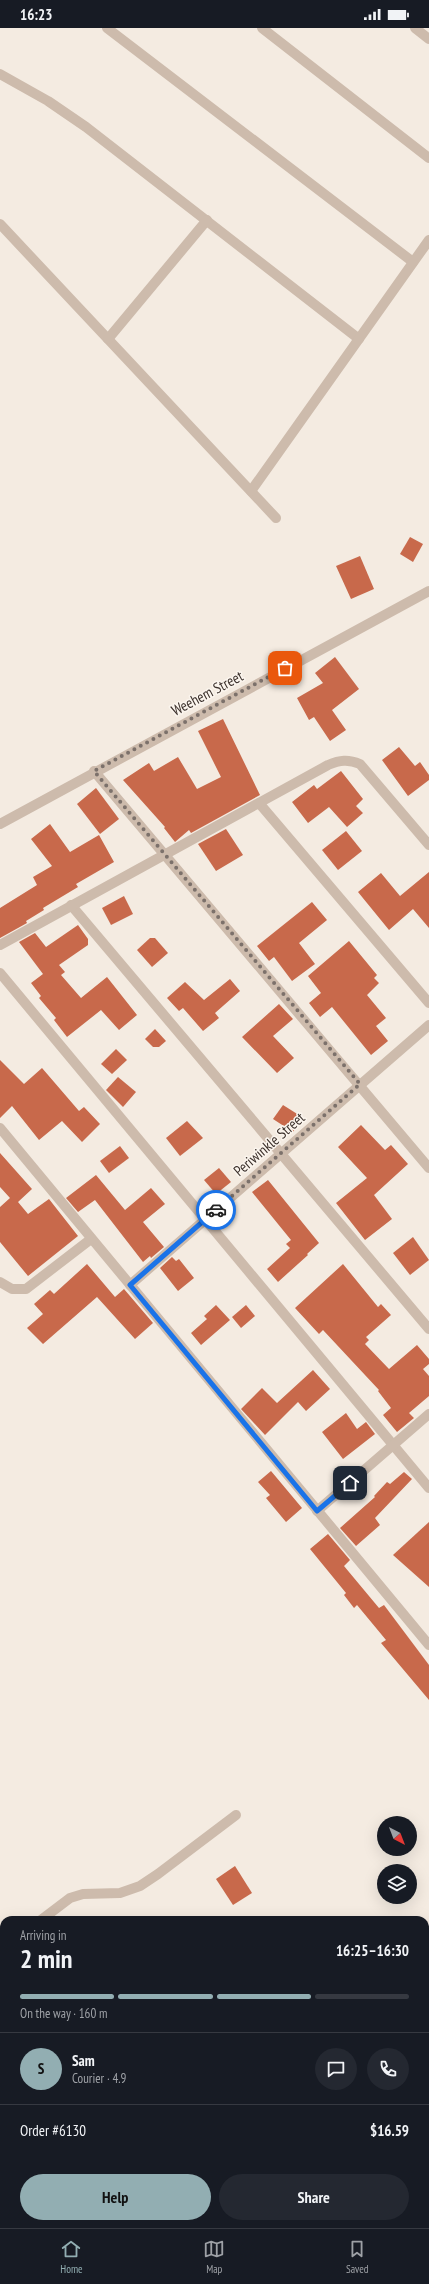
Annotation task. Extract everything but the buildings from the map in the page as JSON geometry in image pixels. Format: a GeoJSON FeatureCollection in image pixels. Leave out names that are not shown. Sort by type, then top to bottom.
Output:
{"type":"FeatureCollection","features":[{"type":"Feature","properties":{"kind":"street"},"geometry":{"type":"LineString","coordinates":[[107,28],[413,262]]}},
{"type":"Feature","properties":{"kind":"street"},"geometry":{"type":"LineString","coordinates":[[262,28],[429,158]]}},
{"type":"Feature","properties":{"kind":"street"},"geometry":{"type":"LineString","coordinates":[[415,28],[429,39]]}},
{"type":"Feature","properties":{"kind":"street"},"geometry":{"type":"LineString","coordinates":[[0,74],[48,101],[86,127],[359,339]]}},
{"type":"Feature","properties":{"kind":"street"},"geometry":{"type":"LineString","coordinates":[[108,339],[206,220]]}},
{"type":"Feature","properties":{"kind":"street"},"geometry":{"type":"LineString","coordinates":[[0,224],[276,518]]}},
{"type":"Feature","properties":{"kind":"street"},"geometry":{"type":"LineString","coordinates":[[251,491],[429,240]]}},
{"type":"Feature","properties":{"kind":"street","name":"Weehem Street"},"geometry":{"type":"LineString","coordinates":[[0,824],[94,771],[429,591]]}},
{"type":"Feature","properties":{"kind":"street"},"geometry":{"type":"LineString","coordinates":[[0,946],[71,905],[328,765],[339,761],[350,760],[360,764],[429,845]]}},
{"type":"Feature","properties":{"kind":"street"},"geometry":{"type":"LineString","coordinates":[[94,771],[360,1084],[429,1168]]}},
{"type":"Feature","properties":{"kind":"street"},"geometry":{"type":"LineString","coordinates":[[259,803],[429,1003]]}},
{"type":"Feature","properties":{"kind":"street"},"geometry":{"type":"LineString","coordinates":[[71,905],[282,1153],[429,1329]]}},
{"type":"Feature","properties":{"kind":"street"},"geometry":{"type":"LineString","coordinates":[[0,973],[429,1488]]}},
{"type":"Feature","properties":{"kind":"street","name":"Periwinkle Street"},"geometry":{"type":"LineString","coordinates":[[130,1285],[429,1025]]}},
{"type":"Feature","properties":{"kind":"street"},"geometry":{"type":"LineString","coordinates":[[0,1128],[429,1645]]}},
{"type":"Feature","properties":{"kind":"street"},"geometry":{"type":"LineString","coordinates":[[0,1282],[12,1289],[26,1289],[91,1239]]}},
{"type":"Feature","properties":{"kind":"street"},"geometry":{"type":"LineString","coordinates":[[317,1511],[429,1414]]}},
{"type":"Feature","properties":{"kind":"street"},"geometry":{"type":"LineString","coordinates":[[46,1916],[70,1898],[83,1894],[120,1893],[140,1886],[236,1815]]}},
{"type":"Feature","properties":{"kind":"way so far"},"geometry":{"type":"LineString","coordinates":[[216,1210],[360,1084],[94,771],[285,668]]}},
{"type":"Feature","properties":{"kind":"route"},"geometry":{"type":"LineString","coordinates":[[216,1210],[130,1285],[317,1511],[350,1483]]}}]}
